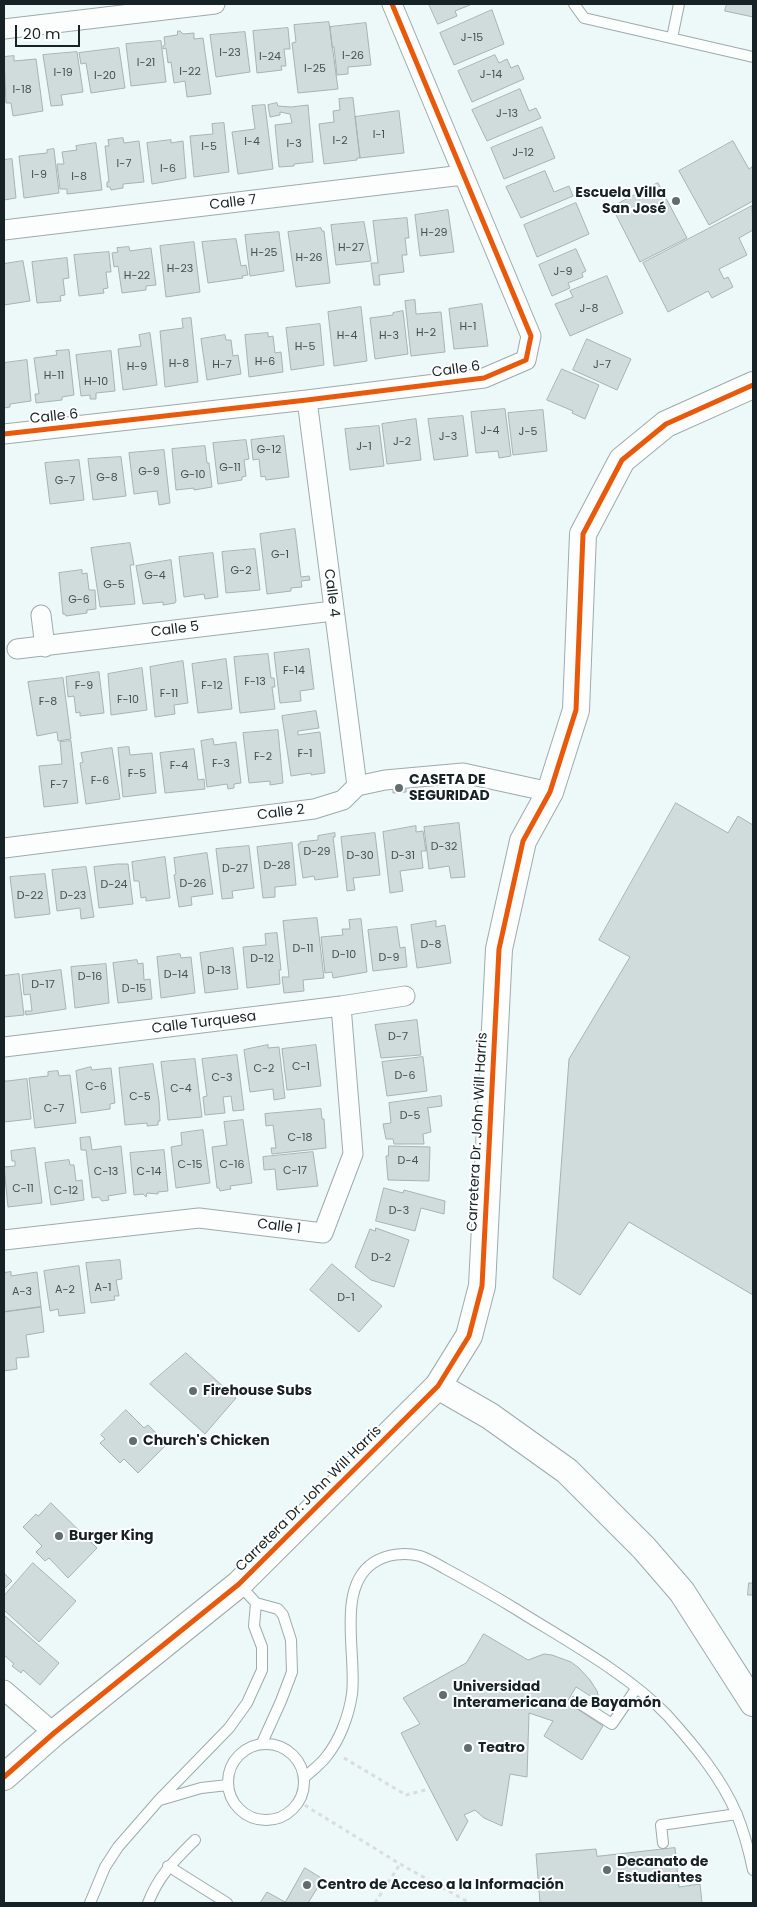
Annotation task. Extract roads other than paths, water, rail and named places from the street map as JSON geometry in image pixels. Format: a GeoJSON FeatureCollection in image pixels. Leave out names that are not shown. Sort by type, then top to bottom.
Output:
{"type":"FeatureCollection","features":[{"type":"Feature","properties":{"kind":"street"},"geometry":{"type":"LineString","coordinates":[[4,29],[215,4]]}},
{"type":"Feature","properties":{"kind":"street","name":"Calle 6"},"geometry":{"type":"LineString","coordinates":[[4,434],[484,378],[526,360],[531,336],[392,4]]}},
{"type":"Feature","properties":{"kind":"street","name":"Calle 7"},"geometry":{"type":"LineString","coordinates":[[4,230],[463,175]]}},
{"type":"Feature","properties":{"kind":"street","name":"Carretera Dr. John Will Harris"},"geometry":{"type":"LineString","coordinates":[[4,1777],[54,1733],[248,1594],[438,1386],[469,1336],[482,1286],[499,949],[523,840],[550,792],[576,710],[582,534],[622,460],[666,424],[753,385]]}},
{"type":"Feature","properties":{"kind":"street","name":"Calle 4"},"geometry":{"type":"LineString","coordinates":[[307,400],[357,786]]}},
{"type":"Feature","properties":{"kind":"street","name":"Calle 5"},"geometry":{"type":"LineString","coordinates":[[17,649],[333,611]]}},
{"type":"Feature","properties":{"kind":"street"},"geometry":{"type":"LineString","coordinates":[[41,615],[44,646]]}},
{"type":"Feature","properties":{"kind":"street","name":"Calle 2"},"geometry":{"type":"LineString","coordinates":[[4,848],[314,809],[344,800],[357,786],[386,780],[463,773],[550,792]]}},
{"type":"Feature","properties":{"kind":"street","name":"Calle Turquesa"},"geometry":{"type":"LineString","coordinates":[[4,1047],[341,1006],[405,996]]}},
{"type":"Feature","properties":{"kind":"street","name":"Calle 1"},"geometry":{"type":"LineString","coordinates":[[4,1240],[199,1218],[323,1233],[353,1154],[341,1006]]}},
{"type":"Feature","properties":{"kind":"street"},"geometry":{"type":"LineString","coordinates":[[438,1386],[490,1416],[568,1471],[623,1527],[682,1592],[753,1703]]}},
{"type":"Feature","properties":{"kind":"street"},"geometry":{"type":"LineString","coordinates":[[4,1690],[54,1733]]}},
{"type":"Feature","properties":{"kind":"lane"},"geometry":{"type":"LineString","coordinates":[[574,4],[584,18],[753,57]]}},
{"type":"Feature","properties":{"kind":"lane"},"geometry":{"type":"LineString","coordinates":[[672,38],[679,4]]}},
{"type":"Feature","properties":{"kind":"lane"},"geometry":{"type":"LineString","coordinates":[[304,1778],[327,1756],[347,1714],[352,1694],[352,1597],[357,1581],[372,1563],[397,1554],[410,1554],[422,1557],[474,1583],[591,1656],[666,1714],[700,1755],[723,1788],[737,1814],[748,1846],[753,1870]]}},
{"type":"Feature","properties":{"kind":"lane"},"geometry":{"type":"LineString","coordinates":[[248,1594],[278,1608],[283,1615],[291,1640],[292,1672],[262,1743]]}},
{"type":"Feature","properties":{"kind":"lane"},"geometry":{"type":"LineString","coordinates":[[90,1903],[105,1867],[118,1847],[159,1800],[229,1728],[248,1703],[262,1670],[262,1647],[254,1626],[248,1594]]}},
{"type":"Feature","properties":{"kind":"lane"},"geometry":{"type":"LineString","coordinates":[[576,1701],[612,1724],[636,1689]]}},
{"type":"Feature","properties":{"kind":"lane"},"geometry":{"type":"LineString","coordinates":[[262,1743],[275,1744],[288,1749],[297,1758],[303,1770],[304,1778],[305,1784],[302,1797],[294,1808],[283,1816],[270,1820],[257,1819],[244,1814],[234,1805],[229,1793],[227,1779],[230,1766],[238,1755],[249,1747],[262,1743]]}},
{"type":"Feature","properties":{"kind":"lane"},"geometry":{"type":"LineString","coordinates":[[159,1800],[200,1788],[228,1786]]}},
{"type":"Feature","properties":{"kind":"lane"},"geometry":{"type":"LineString","coordinates":[[664,1843],[661,1825],[737,1814]]}},
{"type":"Feature","properties":{"kind":"lane"},"geometry":{"type":"LineString","coordinates":[[148,1903],[155,1886],[168,1866],[195,1840]]}},
{"type":"Feature","properties":{"kind":"lane"},"geometry":{"type":"LineString","coordinates":[[168,1866],[227,1903]]}},
{"type":"Feature","properties":{"kind":"place","name":"Escuela Villa San José"},"geometry":{"type":"Point","coordinates":[676,201]}},
{"type":"Feature","properties":{"kind":"place","name":"CASETA DE SEGURIDAD"},"geometry":{"type":"Point","coordinates":[399,788]}},
{"type":"Feature","properties":{"kind":"place","name":"Firehouse Subs"},"geometry":{"type":"Point","coordinates":[193,1391]}},
{"type":"Feature","properties":{"kind":"place","name":"Church's Chicken"},"geometry":{"type":"Point","coordinates":[133,1441]}},
{"type":"Feature","properties":{"kind":"place","name":"Burger King"},"geometry":{"type":"Point","coordinates":[59,1536]}},
{"type":"Feature","properties":{"kind":"place","name":"Universidad Interamericana de Bayamón"},"geometry":{"type":"Point","coordinates":[443,1695]}},
{"type":"Feature","properties":{"kind":"place","name":"Teatro"},"geometry":{"type":"Point","coordinates":[468,1748]}},
{"type":"Feature","properties":{"kind":"place","name":"Decanato de Estudiantes"},"geometry":{"type":"Point","coordinates":[607,1870]}},
{"type":"Feature","properties":{"kind":"place","name":"Centro de Acceso a la Información"},"geometry":{"type":"Point","coordinates":[307,1885]}}]}
